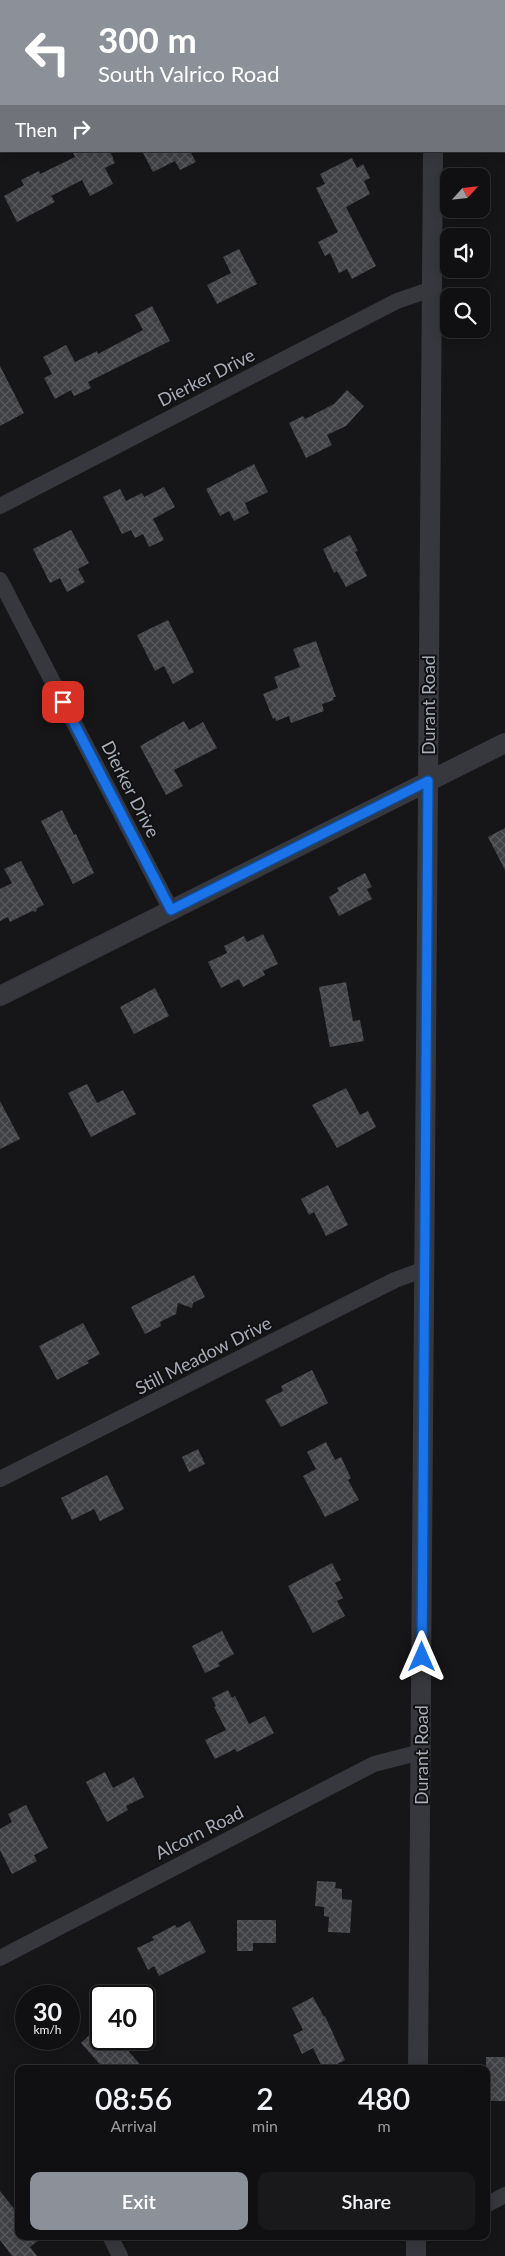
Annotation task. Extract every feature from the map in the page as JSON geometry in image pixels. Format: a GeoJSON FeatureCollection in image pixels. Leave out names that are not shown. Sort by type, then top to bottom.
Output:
{"type":"FeatureCollection","features":[{"type":"Feature","properties":{"kind":"street","name":"Durant Road"},"geometry":{"type":"LineString","coordinates":[[418,2065],[433,152]]}},
{"type":"Feature","properties":{"kind":"street","name":"Dierker Drive"},"geometry":{"type":"LineString","coordinates":[[0,506],[396,301],[432,289]]}},
{"type":"Feature","properties":{"kind":"street","name":"Dierker Drive"},"geometry":{"type":"LineString","coordinates":[[0,580],[171,910]]}},
{"type":"Feature","properties":{"kind":"street"},"geometry":{"type":"LineString","coordinates":[[0,996],[505,743]]}},
{"type":"Feature","properties":{"kind":"street","name":"Still Meadow Drive"},"geometry":{"type":"LineString","coordinates":[[0,1479],[395,1280],[425,1269]]}},
{"type":"Feature","properties":{"kind":"street","name":"Alcorn Road"},"geometry":{"type":"LineString","coordinates":[[0,1958],[374,1764],[421,1752]]}},
{"type":"Feature","properties":{"kind":"street"},"geometry":{"type":"LineString","coordinates":[[490,2203],[505,2195]]}},
{"type":"Feature","properties":{"kind":"street"},"geometry":{"type":"LineString","coordinates":[[112,2240],[120,2256]]}},
{"type":"Feature","properties":{"kind":"street"},"geometry":{"type":"LineString","coordinates":[[416,2240],[416,2256]]}},
{"type":"Feature","properties":{"kind":"building"},"geometry":{"type":"Polygon","coordinates":[[[72,152],[110,152],[115,163],[105,168],[113,184],[90,196],[82,180],[51,196],[55,202],[17,222],[4,196],[24,185],[21,180],[39,171],[40,174],[75,157],[72,152]]]}},
{"type":"Feature","properties":{"kind":"building"},"geometry":{"type":"Polygon","coordinates":[[[143,152],[192,152],[191,153],[196,162],[180,170],[175,161],[153,172],[143,152]]]}},
{"type":"Feature","properties":{"kind":"building"},"geometry":{"type":"Polygon","coordinates":[[[352,158],[357,168],[363,164],[370,178],[364,181],[370,194],[346,207],[376,266],[352,279],[347,269],[339,273],[330,253],[325,256],[318,242],[338,232],[316,188],[325,184],[320,174],[352,158]]]}},
{"type":"Feature","properties":{"kind":"building"},"geometry":{"type":"Polygon","coordinates":[[[239,249],[257,284],[217,304],[207,285],[231,273],[223,257],[239,249]]]}},
{"type":"Feature","properties":{"kind":"building"},"geometry":{"type":"Polygon","coordinates":[[[152,306],[170,341],[88,382],[91,388],[74,396],[71,390],[55,399],[44,378],[52,374],[43,357],[66,345],[75,362],[97,351],[98,354],[143,330],[135,315],[152,306]]]}},
{"type":"Feature","properties":{"kind":"building"},"geometry":{"type":"Polygon","coordinates":[[[0,366],[24,413],[0,426],[0,366]]]}},
{"type":"Feature","properties":{"kind":"building"},"geometry":{"type":"Polygon","coordinates":[[[347,390],[364,406],[346,426],[327,435],[332,445],[306,458],[289,423],[303,416],[305,419],[334,404],[347,390]]]}},
{"type":"Feature","properties":{"kind":"building"},"geometry":{"type":"Polygon","coordinates":[[[254,464],[268,492],[245,503],[249,513],[234,521],[229,511],[220,516],[206,489],[254,464]]]}},
{"type":"Feature","properties":{"kind":"building"},"geometry":{"type":"Polygon","coordinates":[[[164,487],[175,507],[153,519],[164,540],[149,547],[143,534],[135,538],[131,530],[122,534],[103,497],[120,489],[126,501],[142,493],[144,497],[164,487]]]}},
{"type":"Feature","properties":{"kind":"building"},"geometry":{"type":"Polygon","coordinates":[[[71,530],[89,563],[78,569],[85,582],[67,592],[60,578],[50,583],[33,549],[71,530]]]}},
{"type":"Feature","properties":{"kind":"building"},"geometry":{"type":"Polygon","coordinates":[[[350,535],[358,551],[355,552],[367,576],[346,587],[337,571],[334,573],[323,549],[350,535]]]}},
{"type":"Feature","properties":{"kind":"building"},"geometry":{"type":"Polygon","coordinates":[[[168,620],[194,672],[173,684],[164,666],[155,671],[137,635],[168,620]]]}},
{"type":"Feature","properties":{"kind":"building"},"geometry":{"type":"Polygon","coordinates":[[[316,641],[336,697],[333,697],[334,700],[322,704],[324,711],[291,723],[289,716],[276,721],[275,718],[273,719],[263,694],[278,688],[274,677],[300,667],[293,649],[316,641]]]}},
{"type":"Feature","properties":{"kind":"building"},"geometry":{"type":"Polygon","coordinates":[[[184,721],[189,730],[203,722],[217,748],[174,770],[183,786],[166,795],[140,746],[184,721]]]}},
{"type":"Feature","properties":{"kind":"building"},"geometry":{"type":"Polygon","coordinates":[[[62,810],[74,835],[76,834],[94,873],[73,884],[41,821],[62,810]]]}},
{"type":"Feature","properties":{"kind":"building"},"geometry":{"type":"Polygon","coordinates":[[[505,828],[505,870],[488,837],[505,828]]]}},
{"type":"Feature","properties":{"kind":"building"},"geometry":{"type":"Polygon","coordinates":[[[21,861],[44,905],[37,908],[36,912],[32,911],[10,922],[8,917],[0,921],[0,889],[12,883],[4,869],[21,861]]]}},
{"type":"Feature","properties":{"kind":"building"},"geometry":{"type":"Polygon","coordinates":[[[365,873],[372,887],[367,889],[372,899],[339,916],[329,897],[339,891],[337,888],[365,873]]]}},
{"type":"Feature","properties":{"kind":"building"},"geometry":{"type":"Polygon","coordinates":[[[263,934],[278,964],[263,971],[265,975],[243,987],[239,979],[221,988],[208,962],[227,953],[224,946],[244,936],[247,942],[263,934]]]}},
{"type":"Feature","properties":{"kind":"building"},"geometry":{"type":"Polygon","coordinates":[[[346,982],[353,1021],[360,1020],[364,1041],[330,1047],[319,987],[346,982]]]}},
{"type":"Feature","properties":{"kind":"building"},"geometry":{"type":"Polygon","coordinates":[[[155,988],[169,1016],[134,1034],[120,1007],[155,988]]]}},
{"type":"Feature","properties":{"kind":"building"},"geometry":{"type":"Polygon","coordinates":[[[87,1084],[97,1103],[123,1090],[136,1114],[91,1137],[68,1093],[87,1084]]]}},
{"type":"Feature","properties":{"kind":"building"},"geometry":{"type":"Polygon","coordinates":[[[346,1088],[360,1115],[368,1111],[376,1127],[337,1148],[312,1105],[346,1088]]]}},
{"type":"Feature","properties":{"kind":"building"},"geometry":{"type":"Polygon","coordinates":[[[0,1101],[20,1139],[0,1149],[0,1101]]]}},
{"type":"Feature","properties":{"kind":"building"},"geometry":{"type":"Polygon","coordinates":[[[328,1185],[348,1225],[326,1236],[314,1212],[309,1215],[301,1199],[328,1185]]]}},
{"type":"Feature","properties":{"kind":"building"},"geometry":{"type":"Polygon","coordinates":[[[194,1275],[205,1297],[193,1303],[192,1308],[178,1303],[176,1314],[160,1322],[161,1326],[145,1334],[131,1307],[194,1275]]]}},
{"type":"Feature","properties":{"kind":"building"},"geometry":{"type":"Polygon","coordinates":[[[83,1323],[100,1354],[87,1361],[89,1363],[57,1380],[39,1346],[83,1323]]]}},
{"type":"Feature","properties":{"kind":"building"},"geometry":{"type":"Polygon","coordinates":[[[312,1370],[328,1403],[281,1427],[265,1400],[283,1391],[281,1386],[312,1370]]]}},
{"type":"Feature","properties":{"kind":"building"},"geometry":{"type":"Polygon","coordinates":[[[326,1442],[335,1460],[341,1457],[351,1478],[348,1480],[359,1500],[325,1517],[303,1476],[316,1469],[307,1452],[326,1442]]]}},
{"type":"Feature","properties":{"kind":"building"},"geometry":{"type":"Polygon","coordinates":[[[198,1449],[205,1464],[189,1472],[182,1457],[198,1449]]]}},
{"type":"Feature","properties":{"kind":"building"},"geometry":{"type":"Polygon","coordinates":[[[107,1475],[124,1509],[100,1521],[94,1509],[72,1520],[61,1498],[107,1475]]]}},
{"type":"Feature","properties":{"kind":"building"},"geometry":{"type":"Polygon","coordinates":[[[332,1563],[341,1580],[335,1583],[343,1598],[337,1601],[345,1616],[313,1633],[288,1586],[332,1563]]]}},
{"type":"Feature","properties":{"kind":"building"},"geometry":{"type":"Polygon","coordinates":[[[222,1631],[234,1654],[218,1663],[220,1666],[205,1673],[192,1646],[222,1631]]]}},
{"type":"Feature","properties":{"kind":"building"},"geometry":{"type":"Polygon","coordinates":[[[228,1690],[232,1698],[235,1696],[249,1724],[265,1716],[274,1733],[237,1752],[235,1749],[215,1759],[205,1740],[226,1730],[214,1707],[216,1706],[212,1698],[228,1690]]]}},
{"type":"Feature","properties":{"kind":"building"},"geometry":{"type":"Polygon","coordinates":[[[105,1772],[113,1788],[134,1777],[144,1797],[126,1806],[128,1810],[107,1822],[86,1782],[105,1772]]]}},
{"type":"Feature","properties":{"kind":"building"},"geometry":{"type":"Polygon","coordinates":[[[26,1805],[48,1848],[34,1855],[37,1861],[12,1874],[0,1850],[0,1829],[12,1822],[8,1814],[26,1805]]]}},
{"type":"Feature","properties":{"kind":"building"},"geometry":{"type":"Polygon","coordinates":[[[317,1881],[336,1882],[335,1888],[342,1889],[342,1899],[352,1900],[350,1933],[328,1932],[329,1917],[324,1916],[324,1907],[315,1906],[317,1881]]]}},
{"type":"Feature","properties":{"kind":"building"},"geometry":{"type":"Polygon","coordinates":[[[237,1920],[276,1920],[276,1943],[253,1943],[253,1951],[237,1951],[237,1920]]]}},
{"type":"Feature","properties":{"kind":"building"},"geometry":{"type":"Polygon","coordinates":[[[190,1921],[206,1952],[159,1976],[154,1966],[148,1970],[137,1948],[154,1940],[152,1937],[175,1925],[177,1928],[190,1921]]]}},
{"type":"Feature","properties":{"kind":"building"},"geometry":{"type":"Polygon","coordinates":[[[313,1997],[325,2016],[345,2060],[336,2065],[321,2065],[313,2048],[302,2054],[293,2035],[303,2030],[292,2008],[313,1997]]]}},
{"type":"Feature","properties":{"kind":"building"},"geometry":{"type":"Polygon","coordinates":[[[90,2034],[90,2050],[128,2050],[141,2065],[100,2065],[81,2043],[90,2034]]]}},
{"type":"Feature","properties":{"kind":"building"},"geometry":{"type":"Polygon","coordinates":[[[486,2057],[505,2057],[505,2101],[490,2101],[490,2065],[486,2065],[486,2057]]]}},
{"type":"Feature","properties":{"kind":"building"},"geometry":{"type":"Polygon","coordinates":[[[0,2191],[15,2210],[15,2240],[39,2240],[30,2247],[37,2256],[12,2256],[0,2240],[0,2191]]]}},
{"type":"Feature","properties":{"kind":"route"},"geometry":{"type":"LineString","coordinates":[[63,702],[171,910],[428,781],[422,1657]]}}]}
